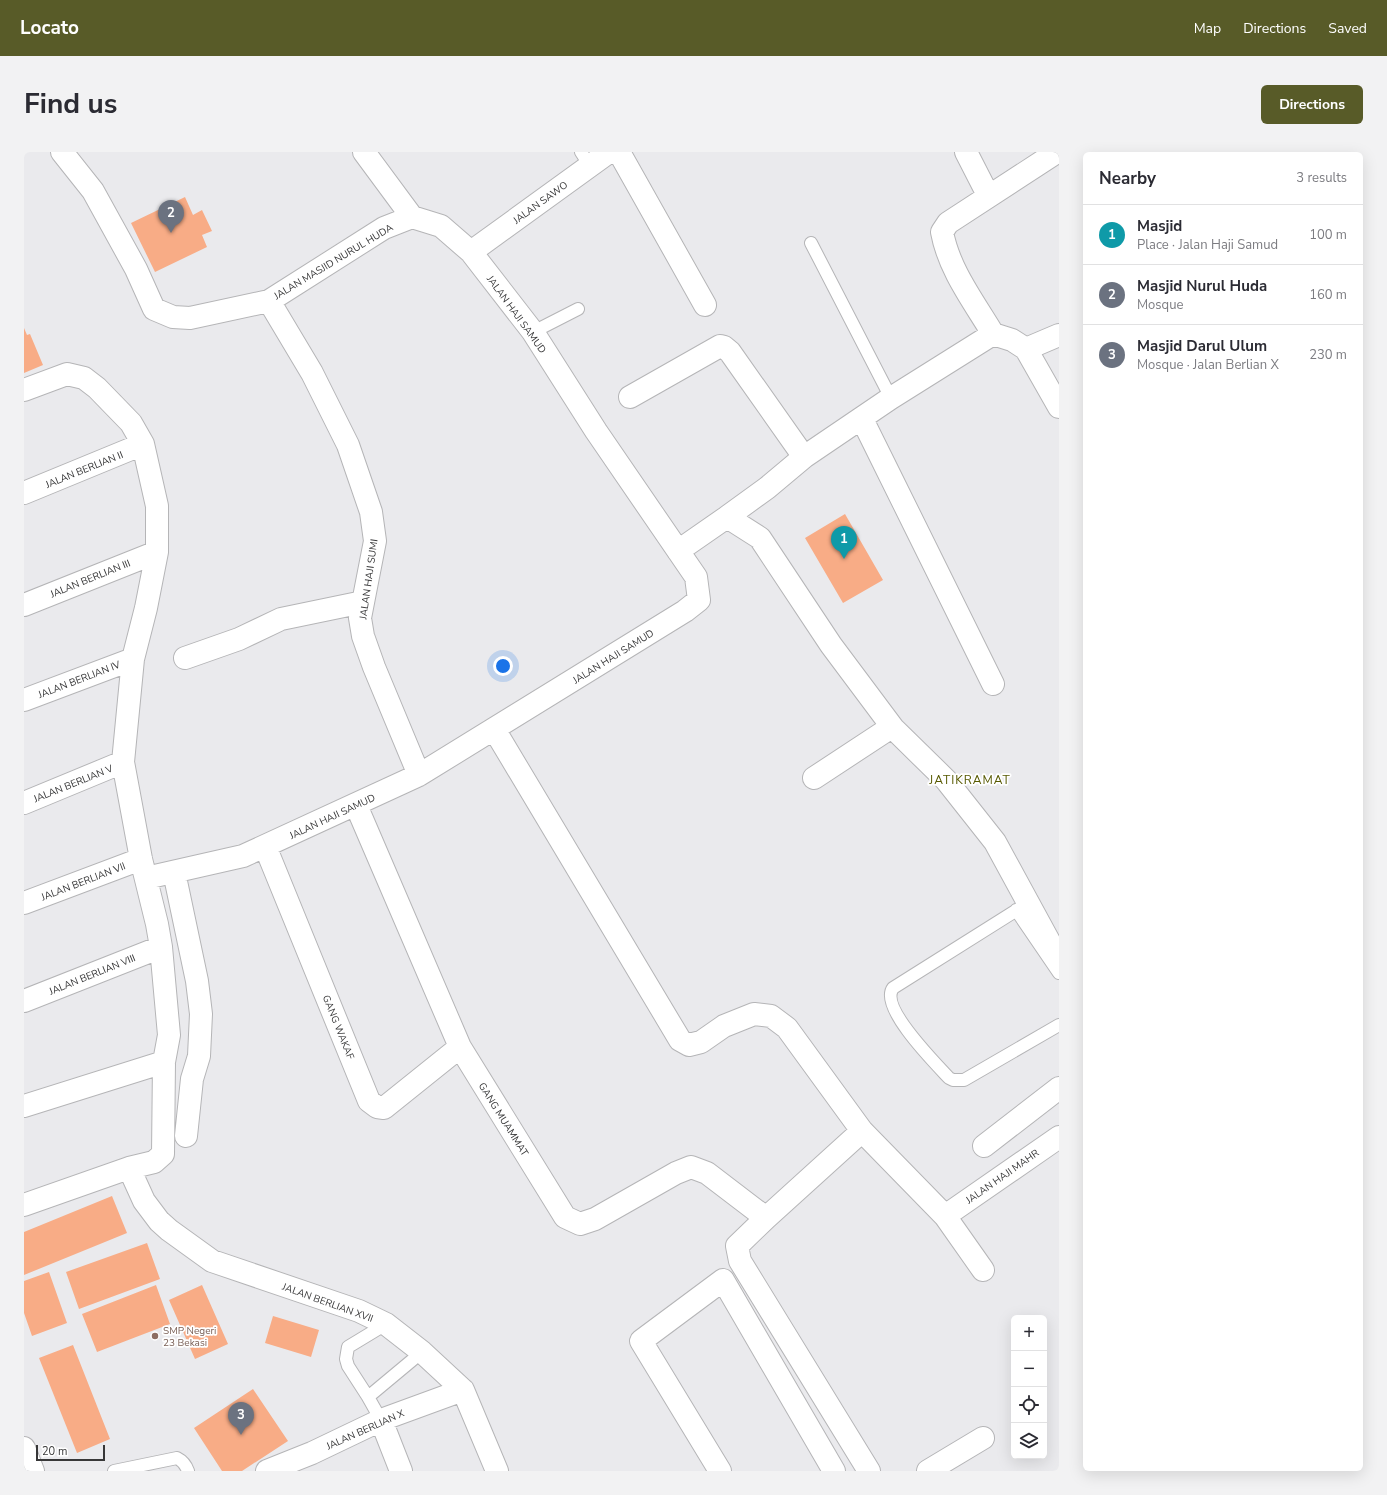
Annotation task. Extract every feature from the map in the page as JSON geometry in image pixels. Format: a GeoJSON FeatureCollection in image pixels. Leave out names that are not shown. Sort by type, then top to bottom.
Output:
{"type":"FeatureCollection","features":[{"type":"Feature","properties":{"kind":"street","name":"JALAN MASJID NURUL HUDA"},"geometry":{"type":"LineString","coordinates":[[62,152],[93,191],[136,269],[154,309],[173,317],[190,318],[268,301],[384,228],[412,217]]}},
{"type":"Feature","properties":{"kind":"street"},"geometry":{"type":"LineString","coordinates":[[364,152],[412,217],[441,226],[471,252]]}},
{"type":"Feature","properties":{"kind":"street","name":"JALAN SAWO"},"geometry":{"type":"LineString","coordinates":[[471,252],[586,159],[609,152]]}},
{"type":"Feature","properties":{"kind":"street"},"geometry":{"type":"LineString","coordinates":[[619,152],[705,305]]}},
{"type":"Feature","properties":{"kind":"street"},"geometry":{"type":"LineString","coordinates":[[966,152],[988,196]]}},
{"type":"Feature","properties":{"kind":"street"},"geometry":{"type":"LineString","coordinates":[[1057,152],[948,223],[942,232],[944,243],[954,269],[993,334],[1012,340],[1026,350],[1059,408]]}},
{"type":"Feature","properties":{"kind":"street","name":"JALAN HAJI SAMUD"},"geometry":{"type":"LineString","coordinates":[[144,869],[174,872],[243,856],[419,775],[685,611],[699,600],[696,577],[596,431],[533,332],[471,252]]}},
{"type":"Feature","properties":{"kind":"street","name":"JALAN HAJI SUMI"},"geometry":{"type":"LineString","coordinates":[[268,301],[312,373],[344,438],[371,512],[375,541],[360,618],[363,636],[374,667],[419,775]]}},
{"type":"Feature","properties":{"kind":"street"},"geometry":{"type":"LineString","coordinates":[[678,550],[767,488],[804,457],[891,398],[993,334]]}},
{"type":"Feature","properties":{"kind":"street"},"geometry":{"type":"LineString","coordinates":[[1026,350],[1059,335]]}},
{"type":"Feature","properties":{"kind":"street"},"geometry":{"type":"LineString","coordinates":[[630,397],[720,346],[724,347],[730,352],[804,457]]}},
{"type":"Feature","properties":{"kind":"street"},"geometry":{"type":"LineString","coordinates":[[24,390],[67,374],[84,378],[97,388],[131,423],[143,444],[158,506],[157,552],[146,608],[133,659],[123,762],[160,947],[169,1035],[164,1062],[163,1154],[154,1162],[128,1168],[24,1205]]}},
{"type":"Feature","properties":{"kind":"street"},"geometry":{"type":"LineString","coordinates":[[862,419],[993,684]]}},
{"type":"Feature","properties":{"kind":"street","name":"JALAN BERLIAN II"},"geometry":{"type":"LineString","coordinates":[[24,493],[143,444]]}},
{"type":"Feature","properties":{"kind":"street"},"geometry":{"type":"LineString","coordinates":[[727,517],[760,538],[831,645],[893,728],[946,780],[995,842],[1022,907],[1056,946]]}},
{"type":"Feature","properties":{"kind":"street","name":"JALAN BERLIAN III"},"geometry":{"type":"LineString","coordinates":[[24,605],[157,552]]}},
{"type":"Feature","properties":{"kind":"street"},"geometry":{"type":"LineString","coordinates":[[185,658],[239,638],[281,619],[363,602]]}},
{"type":"Feature","properties":{"kind":"street","name":"JALAN BERLIAN IV"},"geometry":{"type":"LineString","coordinates":[[24,700],[133,659]]}},
{"type":"Feature","properties":{"kind":"street"},"geometry":{"type":"LineString","coordinates":[[814,778],[887,730],[893,728]]}},
{"type":"Feature","properties":{"kind":"street"},"geometry":{"type":"LineString","coordinates":[[494,729],[680,1040],[689,1045],[701,1042],[724,1026],[754,1014],[771,1016],[787,1028],[862,1131],[945,1216],[983,1270]]}},
{"type":"Feature","properties":{"kind":"street","name":"JALAN BERLIAN V"},"geometry":{"type":"LineString","coordinates":[[24,803],[123,762]]}},
{"type":"Feature","properties":{"kind":"street","name":"GANG MUAMMAT"},"geometry":{"type":"LineString","coordinates":[[356,805],[460,1047],[565,1217],[580,1224],[595,1219],[676,1173],[691,1167],[708,1173],[766,1218]]}},
{"type":"Feature","properties":{"kind":"street","name":"GANG WAKAF"},"geometry":{"type":"LineString","coordinates":[[265,846],[369,1101],[377,1107],[384,1108],[460,1047]]}},
{"type":"Feature","properties":{"kind":"street","name":"JALAN BERLIAN VII"},"geometry":{"type":"LineString","coordinates":[[24,904],[144,869]]}},
{"type":"Feature","properties":{"kind":"street"},"geometry":{"type":"LineString","coordinates":[[174,872],[197,981],[201,1014],[198,1056],[192,1079],[186,1136]]}},
{"type":"Feature","properties":{"kind":"street","name":"JALAN BERLIAN VIII"},"geometry":{"type":"LineString","coordinates":[[24,1001],[160,947]]}},
{"type":"Feature","properties":{"kind":"street"},"geometry":{"type":"LineString","coordinates":[[169,1035],[182,1034],[197,981]]}},
{"type":"Feature","properties":{"kind":"street"},"geometry":{"type":"LineString","coordinates":[[25,1103],[164,1062]]}},
{"type":"Feature","properties":{"kind":"street"},"geometry":{"type":"LineString","coordinates":[[984,1146],[1059,1088]]}},
{"type":"Feature","properties":{"kind":"street"},"geometry":{"type":"LineString","coordinates":[[862,1131],[737,1246],[740,1261],[870,1471]]}},
{"type":"Feature","properties":{"kind":"street","name":"JALAN HAJI MAHR"},"geometry":{"type":"LineString","coordinates":[[945,1216],[1059,1137]]}},
{"type":"Feature","properties":{"kind":"street","name":"JALAN BERLIAN XVII"},"geometry":{"type":"LineString","coordinates":[[128,1168],[144,1201],[159,1221],[212,1261],[359,1311],[386,1324],[422,1352],[463,1390],[497,1471]]}},
{"type":"Feature","properties":{"kind":"street"},"geometry":{"type":"LineString","coordinates":[[720,1471],[640,1341],[723,1280],[834,1471]]}},
{"type":"Feature","properties":{"kind":"street","name":"JALAN BERLIAN X"},"geometry":{"type":"LineString","coordinates":[[268,1471],[295,1466],[381,1420],[463,1390]]}},
{"type":"Feature","properties":{"kind":"street"},"geometry":{"type":"LineString","coordinates":[[381,1420],[401,1471]]}},
{"type":"Feature","properties":{"kind":"street"},"geometry":{"type":"LineString","coordinates":[[928,1471],[983,1438]]}},
{"type":"Feature","properties":{"kind":"street"},"geometry":{"type":"LineString","coordinates":[[24,1448],[33,1471]]}},
{"type":"Feature","properties":{"kind":"lane"},"geometry":{"type":"LineString","coordinates":[[810,243],[891,398]]}},
{"type":"Feature","properties":{"kind":"lane"},"geometry":{"type":"LineString","coordinates":[[533,332],[578,309]]}},
{"type":"Feature","properties":{"kind":"lane"},"geometry":{"type":"LineString","coordinates":[[1059,973],[1022,907],[890,991],[890,999],[904,1026],[949,1078],[953,1080],[964,1080],[1059,1025]]}},
{"type":"Feature","properties":{"kind":"lane"},"geometry":{"type":"LineString","coordinates":[[381,1420],[348,1366],[346,1359],[348,1347],[386,1324]]}},
{"type":"Feature","properties":{"kind":"lane"},"geometry":{"type":"LineString","coordinates":[[368,1397],[422,1352]]}},
{"type":"Feature","properties":{"kind":"lane"},"geometry":{"type":"LineString","coordinates":[[114,1471],[177,1458],[182,1461],[188,1471]]}},
{"type":"Feature","properties":{"kind":"building"},"geometry":{"type":"Polygon","coordinates":[[[185,197],[193,215],[202,210],[212,231],[202,235],[207,247],[155,272],[131,223],[185,197]]]}},
{"type":"Feature","properties":{"kind":"building"},"geometry":{"type":"Polygon","coordinates":[[[24,328],[27,335],[30,334],[43,365],[24,373],[24,328]]]}},
{"type":"Feature","properties":{"kind":"building"},"geometry":{"type":"Polygon","coordinates":[[[845,514],[883,580],[843,603],[805,538],[845,514]]]}},
{"type":"Feature","properties":{"kind":"building"},"geometry":{"type":"Polygon","coordinates":[[[112,1196],[127,1233],[24,1275],[24,1232],[112,1196]]]}},
{"type":"Feature","properties":{"kind":"building"},"geometry":{"type":"Polygon","coordinates":[[[147,1243],[160,1279],[79,1309],[66,1272],[147,1243]]]}},
{"type":"Feature","properties":{"kind":"building"},"geometry":{"type":"Polygon","coordinates":[[[49,1272],[67,1323],[32,1336],[24,1313],[24,1281],[49,1272]]]}},
{"type":"Feature","properties":{"kind":"building"},"geometry":{"type":"Polygon","coordinates":[[[156,1285],[170,1324],[97,1352],[82,1314],[156,1285]]]}},
{"type":"Feature","properties":{"kind":"building"},"geometry":{"type":"Polygon","coordinates":[[[202,1285],[228,1344],[195,1359],[169,1300],[202,1285]]]}},
{"type":"Feature","properties":{"kind":"building"},"geometry":{"type":"Polygon","coordinates":[[[273,1316],[319,1330],[311,1357],[265,1343],[273,1316]]]}},
{"type":"Feature","properties":{"kind":"building"},"geometry":{"type":"Polygon","coordinates":[[[73,1345],[110,1439],[77,1453],[39,1358],[73,1345]]]}},
{"type":"Feature","properties":{"kind":"building"},"geometry":{"type":"Polygon","coordinates":[[[253,1389],[288,1441],[242,1471],[222,1471],[194,1428],[253,1389]]]}},
{"type":"Feature","properties":{"kind":"place","name":"Masjid Nurul Huda"},"geometry":{"type":"Point","coordinates":[171,233]}},
{"type":"Feature","properties":{"kind":"place","name":"Masjid"},"geometry":{"type":"Point","coordinates":[844,559]}},
{"type":"Feature","properties":{"kind":"place","name":"SMP Negeri 23 Bekasi"},"geometry":{"type":"Point","coordinates":[155,1336]}},
{"type":"Feature","properties":{"kind":"place","name":"Masjid Darul Ulum"},"geometry":{"type":"Point","coordinates":[241,1435]}},
{"type":"Feature","properties":{"kind":"district","name":"JATIKRAMAT"},"geometry":{"type":"Point","coordinates":[970,780]}}]}
